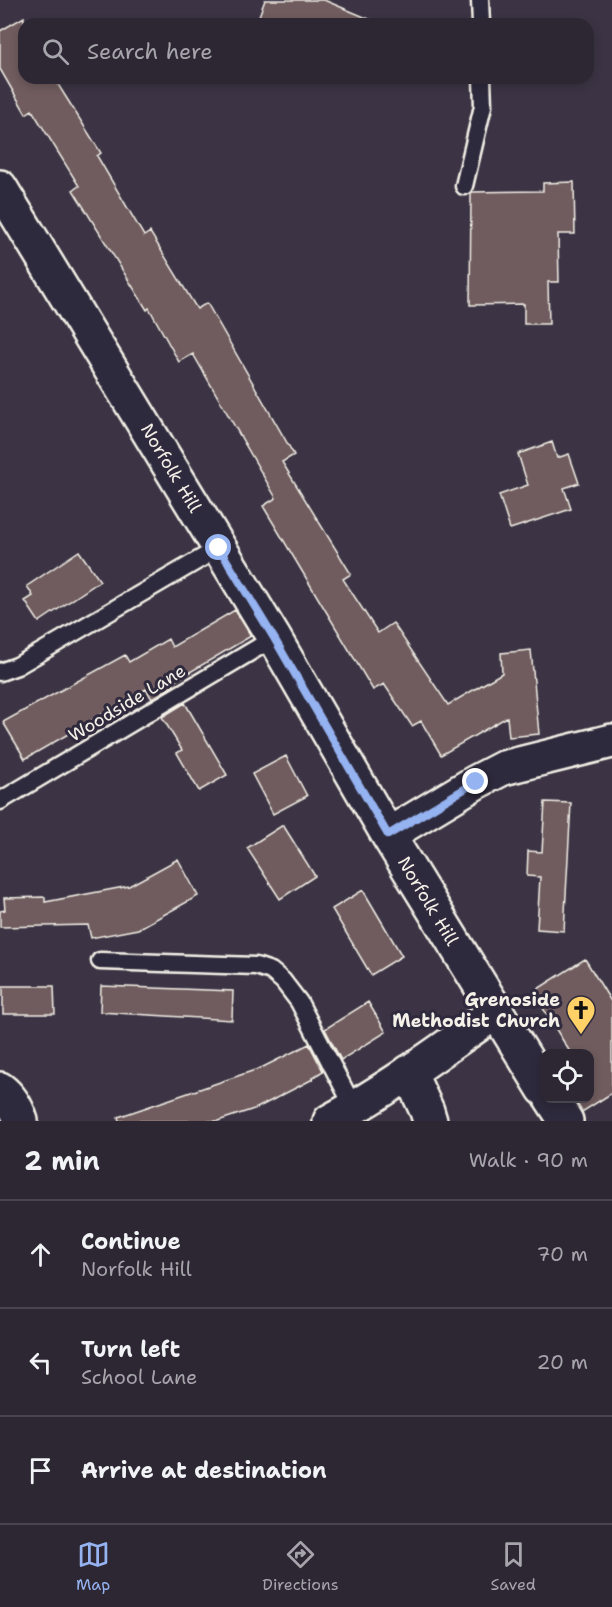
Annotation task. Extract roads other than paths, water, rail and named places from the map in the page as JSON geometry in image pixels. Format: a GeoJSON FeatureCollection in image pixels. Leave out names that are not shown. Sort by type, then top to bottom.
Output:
{"type":"FeatureCollection","features":[{"type":"Feature","properties":{"kind":"street","name":"Norfolk Hill"},"geometry":{"type":"LineString","coordinates":[[0,187],[274,638],[388,835],[540,1083]]}},
{"type":"Feature","properties":{"kind":"street"},"geometry":{"type":"LineString","coordinates":[[388,835],[503,768],[612,741]]}},
{"type":"Feature","properties":{"kind":"street"},"geometry":{"type":"LineString","coordinates":[[342,1115],[496,1012]]}},
{"type":"Feature","properties":{"kind":"street"},"geometry":{"type":"LineString","coordinates":[[409,1072],[428,1111],[430,1121]]}},
{"type":"Feature","properties":{"kind":"street"},"geometry":{"type":"LineString","coordinates":[[554,1103],[566,1121]]}},
{"type":"Feature","properties":{"kind":"lane"},"geometry":{"type":"LineString","coordinates":[[480,0],[481,18]]}},
{"type":"Feature","properties":{"kind":"lane"},"geometry":{"type":"LineString","coordinates":[[464,186],[483,106],[482,84]]}},
{"type":"Feature","properties":{"kind":"lane"},"geometry":{"type":"LineString","coordinates":[[0,672],[17,666],[219,548]]}},
{"type":"Feature","properties":{"kind":"lane","name":"Woodside Lane"},"geometry":{"type":"LineString","coordinates":[[0,801],[274,638]]}},
{"type":"Feature","properties":{"kind":"lane"},"geometry":{"type":"LineString","coordinates":[[100,961],[256,966],[271,971],[283,981],[299,1002],[342,1115]]}},
{"type":"Feature","properties":{"kind":"place","name":"Grenoside Methodist Church"},"geometry":{"type":"Point","coordinates":[581,1036]}}]}
